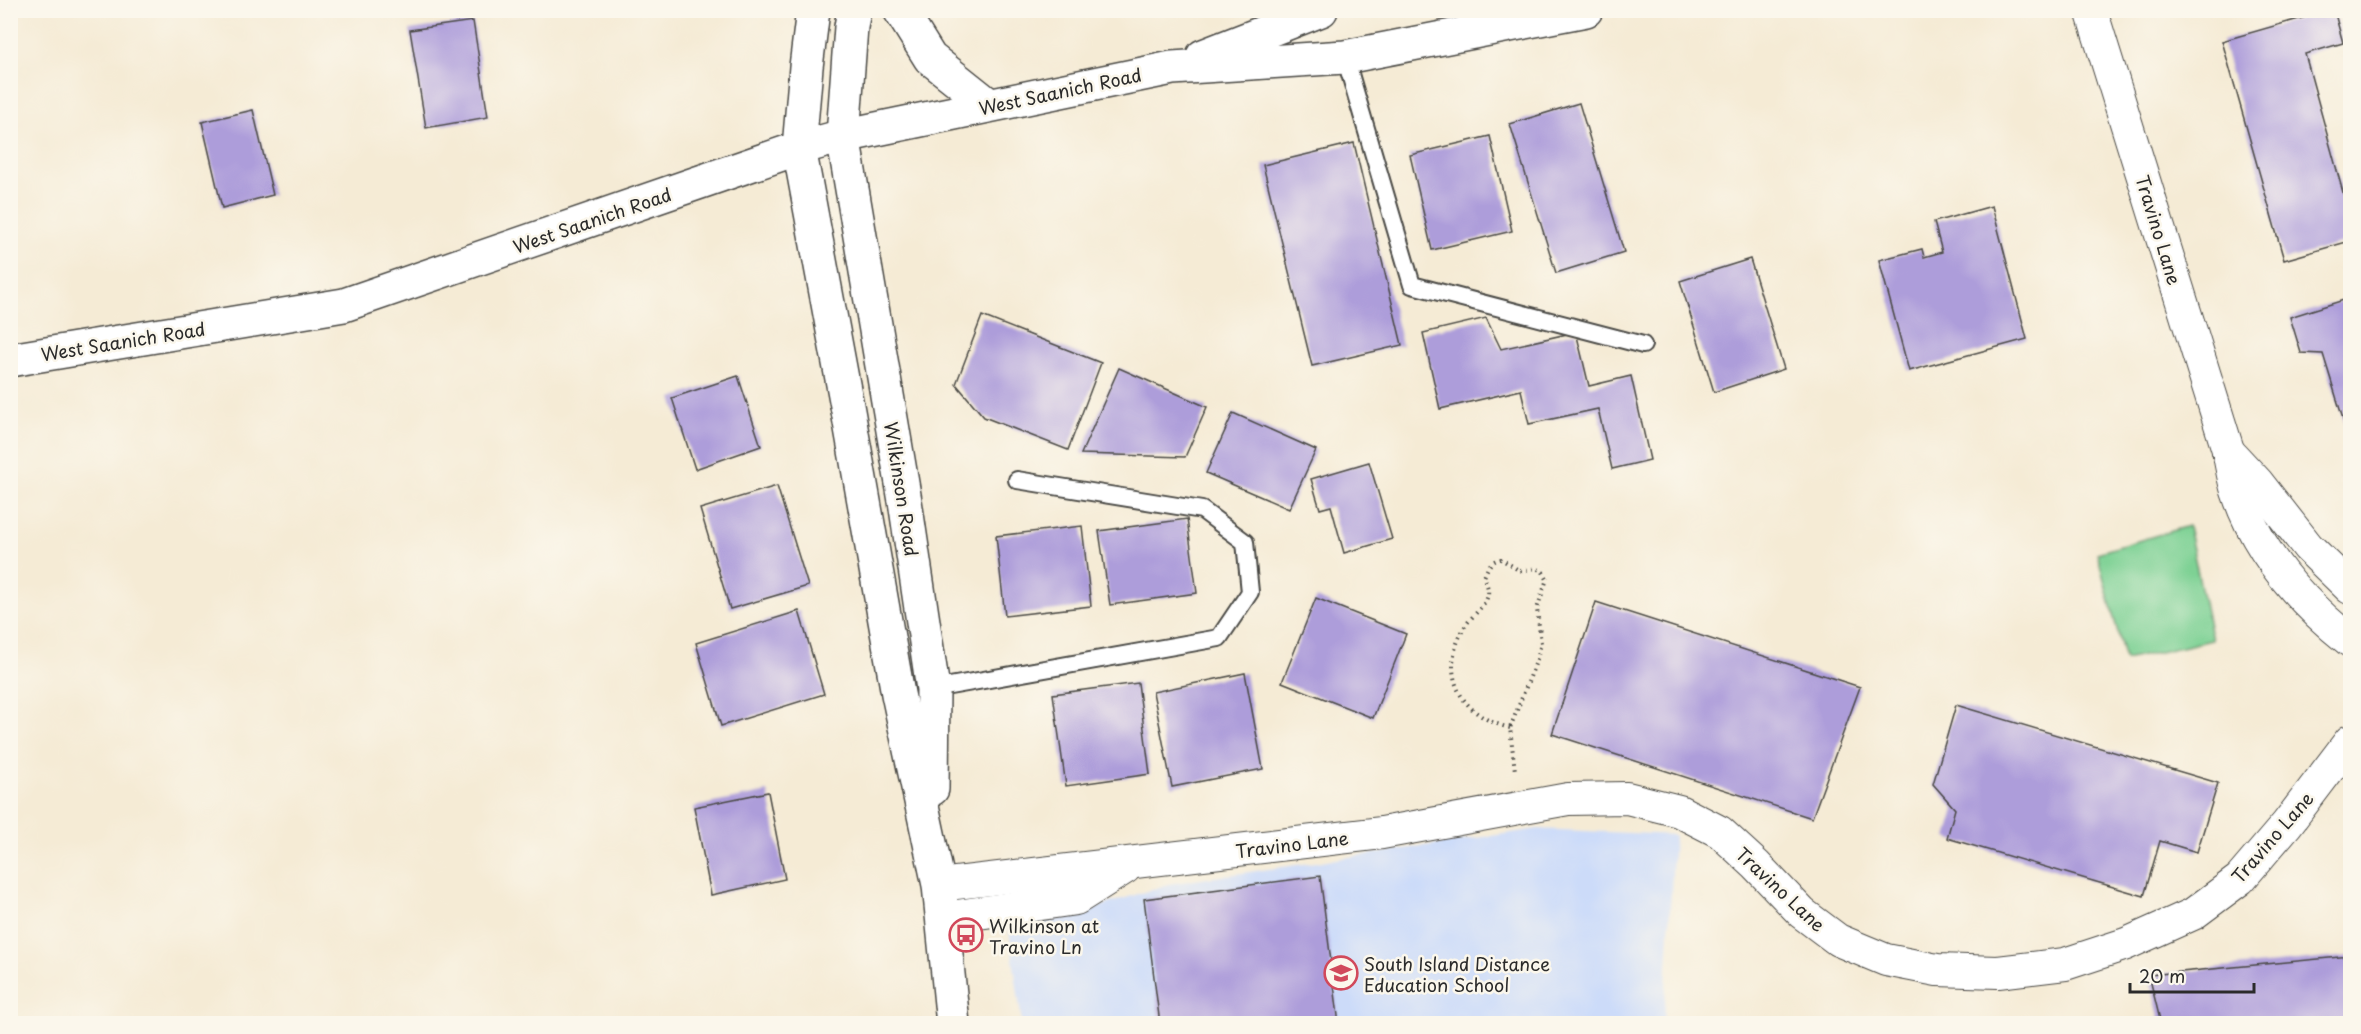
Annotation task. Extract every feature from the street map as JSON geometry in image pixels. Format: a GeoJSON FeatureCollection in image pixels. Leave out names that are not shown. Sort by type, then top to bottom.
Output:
{"type":"FeatureCollection","features":[{"type":"Feature","properties":{"kind":"main road","name":"Wilkinson Road"},"geometry":{"type":"LineString","coordinates":[[813,10],[799,148],[898,694],[939,885],[953,1023]]}},
{"type":"Feature","properties":{"kind":"main road","name":"Wilkinson Road"},"geometry":{"type":"LineString","coordinates":[[854,10],[843,136],[905,501],[933,689],[931,845]]}},
{"type":"Feature","properties":{"kind":"main road"},"geometry":{"type":"LineString","coordinates":[[900,10],[930,58],[989,105]]}},
{"type":"Feature","properties":{"kind":"main road","name":"West Saanich Road"},"geometry":{"type":"LineString","coordinates":[[1172,68],[1321,10]]}},
{"type":"Feature","properties":{"kind":"main road","name":"West Saanich Road"},"geometry":{"type":"LineString","coordinates":[[10,360],[344,305],[799,148],[843,136],[1172,68],[1345,57],[1586,10]]}},
{"type":"Feature","properties":{"kind":"street","name":"Travino Lane"},"geometry":{"type":"LineString","coordinates":[[2091,10],[2228,450],[2237,491],[2258,538],[2287,581],[2350,641]]}},
{"type":"Feature","properties":{"kind":"street","name":"Travino Lane"},"geometry":{"type":"LineString","coordinates":[[2228,450],[2257,482],[2308,547],[2350,588]]}},
{"type":"Feature","properties":{"kind":"street","name":"Travino Lane"},"geometry":{"type":"LineString","coordinates":[[939,885],[1382,833],[1568,799],[1627,798],[1679,811],[1720,832],[1756,865],[1802,913],[1838,940],[1886,960],[1937,970],[1998,972],[2066,964],[2126,944],[2193,914],[2240,879],[2287,824],[2350,741]]}},
{"type":"Feature","properties":{"kind":"street","name":"Travino Lane"},"geometry":{"type":"LineString","coordinates":[[943,918],[1076,899],[1134,862]]}},
{"type":"Feature","properties":{"kind":"lane"},"geometry":{"type":"LineString","coordinates":[[1345,57],[1412,285],[1643,345]]}},
{"type":"Feature","properties":{"kind":"lane"},"geometry":{"type":"LineString","coordinates":[[933,689],[1219,638],[1250,592],[1245,542],[1202,510],[1017,480]]}},
{"type":"Feature","properties":{"kind":"path"},"geometry":{"type":"LineString","coordinates":[[1510,728],[1491,721],[1468,707],[1456,688],[1451,672],[1462,631],[1472,615],[1483,606],[1488,596],[1484,577],[1488,567],[1493,561],[1501,559],[1520,571],[1536,568],[1543,572],[1547,579],[1537,609],[1541,643],[1510,728],[1520,807]]}},
{"type":"Feature","properties":{"kind":"shaded area","name":"South Island Distance Education School"},"geometry":{"type":"Polygon","coordinates":[[[1538,829],[1674,835],[1664,1023],[1022,1023],[1008,922],[1092,909],[1169,884],[1538,829]]]}},
{"type":"Feature","properties":{"kind":"green space"},"geometry":{"type":"Polygon","coordinates":[[[2188,526],[2212,640],[2125,660],[2097,553],[2188,526]]]}},
{"type":"Feature","properties":{"kind":"building"},"geometry":{"type":"Polygon","coordinates":[[[2334,10],[2343,43],[2305,54],[2350,218],[2350,241],[2284,260],[2222,41],[2334,10]]]}},
{"type":"Feature","properties":{"kind":"building"},"geometry":{"type":"Polygon","coordinates":[[[473,21],[488,117],[426,128],[410,30],[473,21]]]}},
{"type":"Feature","properties":{"kind":"building"},"geometry":{"type":"Polygon","coordinates":[[[1579,103],[1624,252],[1556,273],[1510,124],[1579,103]]]}},
{"type":"Feature","properties":{"kind":"building"},"geometry":{"type":"Polygon","coordinates":[[[253,110],[273,195],[222,208],[202,122],[253,110]]]}},
{"type":"Feature","properties":{"kind":"building"},"geometry":{"type":"Polygon","coordinates":[[[1490,136],[1512,231],[1432,250],[1410,155],[1490,136]]]}},
{"type":"Feature","properties":{"kind":"building"},"geometry":{"type":"Polygon","coordinates":[[[1354,143],[1402,345],[1312,366],[1263,165],[1354,143]]]}},
{"type":"Feature","properties":{"kind":"building"},"geometry":{"type":"Polygon","coordinates":[[[1992,206],[2027,339],[1909,371],[1879,260],[1922,249],[1924,257],[1942,252],[1934,222],[1992,206]]]}},
{"type":"Feature","properties":{"kind":"building"},"geometry":{"type":"Polygon","coordinates":[[[1750,259],[1784,369],[1714,392],[1680,281],[1750,259]]]}},
{"type":"Feature","properties":{"kind":"building"},"geometry":{"type":"Polygon","coordinates":[[[2350,298],[2350,442],[2323,354],[2301,353],[2290,317],[2350,298]]]}},
{"type":"Feature","properties":{"kind":"building"},"geometry":{"type":"Polygon","coordinates":[[[982,316],[1101,363],[1068,450],[984,417],[956,384],[982,316]]]}},
{"type":"Feature","properties":{"kind":"building"},"geometry":{"type":"Polygon","coordinates":[[[1486,318],[1501,349],[1576,332],[1589,386],[1631,376],[1650,460],[1612,469],[1598,409],[1529,424],[1521,390],[1440,409],[1423,333],[1486,318]]]}},
{"type":"Feature","properties":{"kind":"building"},"geometry":{"type":"Polygon","coordinates":[[[1119,368],[1207,407],[1185,457],[1081,454],[1119,368]]]}},
{"type":"Feature","properties":{"kind":"building"},"geometry":{"type":"Polygon","coordinates":[[[738,376],[761,446],[695,469],[672,398],[738,376]]]}},
{"type":"Feature","properties":{"kind":"building"},"geometry":{"type":"Polygon","coordinates":[[[1233,413],[1316,450],[1289,509],[1206,473],[1233,413]]]}},
{"type":"Feature","properties":{"kind":"building"},"geometry":{"type":"Polygon","coordinates":[[[1369,462],[1392,539],[1344,553],[1331,506],[1320,509],[1311,479],[1369,462]]]}},
{"type":"Feature","properties":{"kind":"building"},"geometry":{"type":"Polygon","coordinates":[[[777,486],[808,586],[730,609],[700,509],[777,486]]]}},
{"type":"Feature","properties":{"kind":"building"},"geometry":{"type":"Polygon","coordinates":[[[1187,519],[1197,593],[1110,605],[1099,531],[1187,519]]]}},
{"type":"Feature","properties":{"kind":"building"},"geometry":{"type":"Polygon","coordinates":[[[1082,526],[1091,606],[1005,616],[996,536],[1082,526]]]}},
{"type":"Feature","properties":{"kind":"building"},"geometry":{"type":"Polygon","coordinates":[[[1316,598],[1406,634],[1373,718],[1282,682],[1316,598]]]}},
{"type":"Feature","properties":{"kind":"building"},"geometry":{"type":"Polygon","coordinates":[[[1596,602],[1860,687],[1812,818],[1552,734],[1596,602]]]}},
{"type":"Feature","properties":{"kind":"building"},"geometry":{"type":"Polygon","coordinates":[[[799,611],[824,694],[721,726],[696,643],[799,611]]]}},
{"type":"Feature","properties":{"kind":"building"},"geometry":{"type":"Polygon","coordinates":[[[1245,673],[1263,769],[1172,787],[1153,692],[1245,673]]]}},
{"type":"Feature","properties":{"kind":"building"},"geometry":{"type":"Polygon","coordinates":[[[1138,683],[1150,774],[1066,786],[1053,694],[1138,683]]]}},
{"type":"Feature","properties":{"kind":"building"},"geometry":{"type":"Polygon","coordinates":[[[1956,705],[2218,783],[2197,852],[2160,841],[2144,896],[1947,838],[1955,809],[1933,784],[1956,705]]]}},
{"type":"Feature","properties":{"kind":"building"},"geometry":{"type":"Polygon","coordinates":[[[768,792],[785,879],[711,895],[694,807],[768,792]]]}},
{"type":"Feature","properties":{"kind":"building"},"geometry":{"type":"Polygon","coordinates":[[[1320,876],[1339,1024],[1160,1024],[1144,899],[1320,876]]]}},
{"type":"Feature","properties":{"kind":"building"},"geometry":{"type":"Polygon","coordinates":[[[2350,956],[2350,1024],[2161,1024],[2149,975],[2350,956]]]}},
{"type":"Feature","properties":{"kind":"place","name":"Wilkinson at Travino Ln"},"geometry":{"type":"Point","coordinates":[966,935]}},
{"type":"Feature","properties":{"kind":"place","name":"South Island Distance Education School"},"geometry":{"type":"Point","coordinates":[1341,973]}}]}
